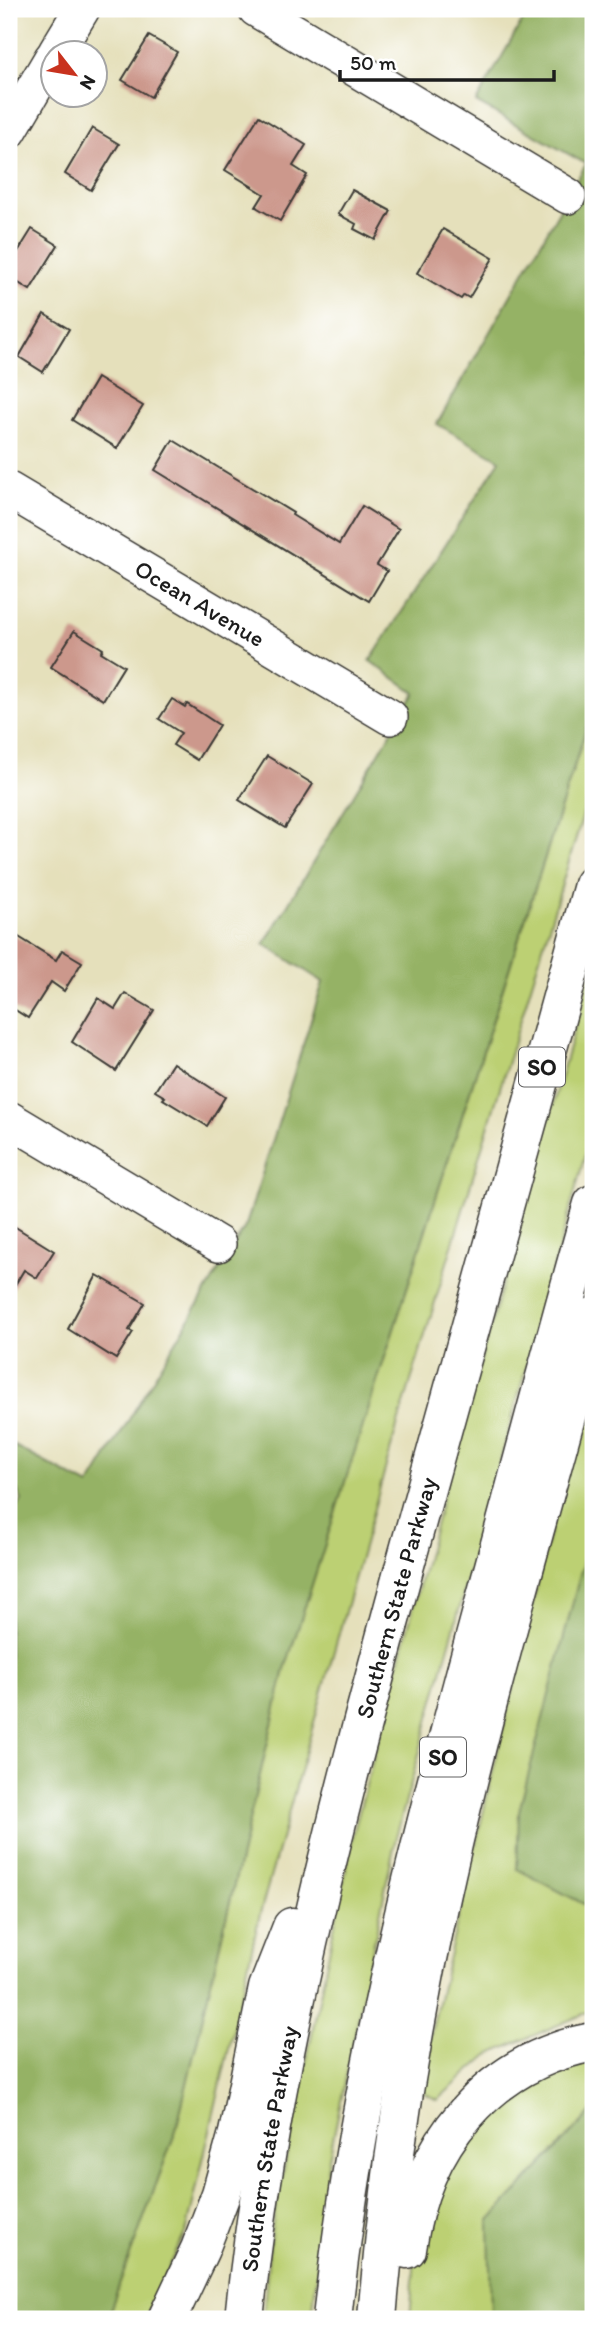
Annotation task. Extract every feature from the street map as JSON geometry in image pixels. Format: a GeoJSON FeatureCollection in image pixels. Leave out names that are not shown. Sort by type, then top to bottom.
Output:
{"type":"FeatureCollection","features":[{"type":"Feature","properties":{"kind":"highway","name":"Southern State Parkway"},"geometry":{"type":"LineString","coordinates":[[244,2319],[256,2223],[282,2066],[312,1925],[343,1799],[480,1289],[593,885]]}},
{"type":"Feature","properties":{"kind":"highway","name":"SO"},"geometry":{"type":"LineString","coordinates":[[332,2319],[352,2169],[377,2029],[401,1920],[452,1721],[593,1204]]}},
{"type":"Feature","properties":{"kind":"highway","name":"SO"},"geometry":{"type":"LineString","coordinates":[[377,2319],[404,2093],[439,1905],[494,1685],[593,1317]]}},
{"type":"Feature","properties":{"kind":"highway"},"geometry":{"type":"LineString","coordinates":[[167,2319],[200,2249],[221,2194],[238,2133],[268,1989],[343,1799]]}},
{"type":"Feature","properties":{"kind":"highway"},"geometry":{"type":"LineString","coordinates":[[400,2319],[410,2224],[416,2198],[438,2150],[469,2110],[502,2081],[550,2054],[593,2042]]}},
{"type":"Feature","properties":{"kind":"street"},"geometry":{"type":"LineString","coordinates":[[64,38],[82,9]]}},
{"type":"Feature","properties":{"kind":"street"},"geometry":{"type":"LineString","coordinates":[[256,9],[568,196]]}},
{"type":"Feature","properties":{"kind":"street"},"geometry":{"type":"LineString","coordinates":[[9,131],[38,82]]}},
{"type":"Feature","properties":{"kind":"street","name":"Ocean Avenue"},"geometry":{"type":"LineString","coordinates":[[9,490],[390,717]]}},
{"type":"Feature","properties":{"kind":"street"},"geometry":{"type":"LineString","coordinates":[[9,1119],[218,1244]]}},
{"type":"Feature","properties":{"kind":"green space"},"geometry":{"type":"Polygon","coordinates":[[[529,9],[593,9],[593,707],[285,1669],[176,2130],[109,2313],[102,2319],[9,2319],[9,1522],[22,1500],[9,1476],[9,1443],[89,1486],[246,1225],[323,982],[264,944],[415,693],[370,661],[500,460],[437,424],[586,164],[476,102],[529,9]]]}},
{"type":"Feature","properties":{"kind":"green space"},"geometry":{"type":"Polygon","coordinates":[[[593,708],[593,782],[397,1427],[260,1914],[187,2229],[145,2319],[102,2319],[109,2313],[176,2130],[285,1669],[593,708]]]}},
{"type":"Feature","properties":{"kind":"green space"},"geometry":{"type":"Polygon","coordinates":[[[593,963],[593,1126],[396,1837],[328,2163],[312,2319],[263,2319],[271,2231],[355,1827],[452,1462],[593,963]]]}},
{"type":"Feature","properties":{"kind":"green space"},"geometry":{"type":"Polygon","coordinates":[[[593,1366],[593,2010],[488,2055],[437,2100],[423,2092],[425,2058],[546,1548],[593,1366]]]}},
{"type":"Feature","properties":{"kind":"green space"},"geometry":{"type":"Polygon","coordinates":[[[593,1524],[593,1909],[517,1869],[519,1811],[593,1524]]]}},
{"type":"Feature","properties":{"kind":"green space"},"geometry":{"type":"Polygon","coordinates":[[[593,2056],[593,2319],[410,2319],[418,2218],[445,2157],[528,2075],[593,2056]]]}},
{"type":"Feature","properties":{"kind":"green space"},"geometry":{"type":"Polygon","coordinates":[[[593,2110],[593,2319],[491,2319],[489,2221],[593,2110]]]}},
{"type":"Feature","properties":{"kind":"building"},"geometry":{"type":"Polygon","coordinates":[[[149,36],[177,52],[151,97],[122,80],[149,36]]]}},
{"type":"Feature","properties":{"kind":"building"},"geometry":{"type":"Polygon","coordinates":[[[259,116],[306,145],[293,166],[307,175],[280,221],[256,207],[264,194],[225,170],[259,116]]]}},
{"type":"Feature","properties":{"kind":"building"},"geometry":{"type":"Polygon","coordinates":[[[92,128],[119,144],[91,190],[65,174],[92,128]]]}},
{"type":"Feature","properties":{"kind":"building"},"geometry":{"type":"Polygon","coordinates":[[[352,190],[391,211],[375,240],[354,229],[356,224],[338,214],[352,190]]]}},
{"type":"Feature","properties":{"kind":"building"},"geometry":{"type":"Polygon","coordinates":[[[32,229],[58,245],[30,290],[9,277],[9,266],[32,229]]]}},
{"type":"Feature","properties":{"kind":"building"},"geometry":{"type":"Polygon","coordinates":[[[443,229],[493,258],[469,298],[464,295],[461,299],[417,273],[443,229]]]}},
{"type":"Feature","properties":{"kind":"building"},"geometry":{"type":"Polygon","coordinates":[[[44,314],[69,329],[43,372],[19,357],[44,314]]]}},
{"type":"Feature","properties":{"kind":"building"},"geometry":{"type":"Polygon","coordinates":[[[97,378],[143,406],[117,448],[72,420],[97,378]]]}},
{"type":"Feature","properties":{"kind":"building"},"geometry":{"type":"Polygon","coordinates":[[[173,440],[339,544],[362,506],[399,529],[377,565],[387,571],[369,601],[155,470],[173,440]]]}},
{"type":"Feature","properties":{"kind":"building"},"geometry":{"type":"Polygon","coordinates":[[[74,631],[124,666],[103,700],[51,667],[74,631]]]}},
{"type":"Feature","properties":{"kind":"building"},"geometry":{"type":"Polygon","coordinates":[[[172,699],[185,707],[187,704],[219,725],[197,760],[173,745],[181,733],[159,719],[172,699]]]}},
{"type":"Feature","properties":{"kind":"building"},"geometry":{"type":"Polygon","coordinates":[[[267,756],[313,784],[285,828],[239,800],[267,756]]]}},
{"type":"Feature","properties":{"kind":"building"},"geometry":{"type":"Polygon","coordinates":[[[9,931],[56,960],[62,950],[82,962],[64,991],[51,982],[28,1018],[9,1006],[9,931]]]}},
{"type":"Feature","properties":{"kind":"building"},"geometry":{"type":"Polygon","coordinates":[[[125,993],[154,1010],[116,1071],[72,1042],[98,998],[115,1009],[125,993]]]}},
{"type":"Feature","properties":{"kind":"building"},"geometry":{"type":"Polygon","coordinates":[[[173,1063],[225,1097],[207,1126],[163,1099],[165,1097],[155,1091],[173,1063]]]}},
{"type":"Feature","properties":{"kind":"building"},"geometry":{"type":"Polygon","coordinates":[[[9,1223],[54,1251],[37,1278],[24,1270],[9,1295],[9,1223]]]}},
{"type":"Feature","properties":{"kind":"building"},"geometry":{"type":"Polygon","coordinates":[[[97,1275],[145,1303],[129,1330],[133,1332],[116,1359],[68,1329],[97,1275]]]}}]}
